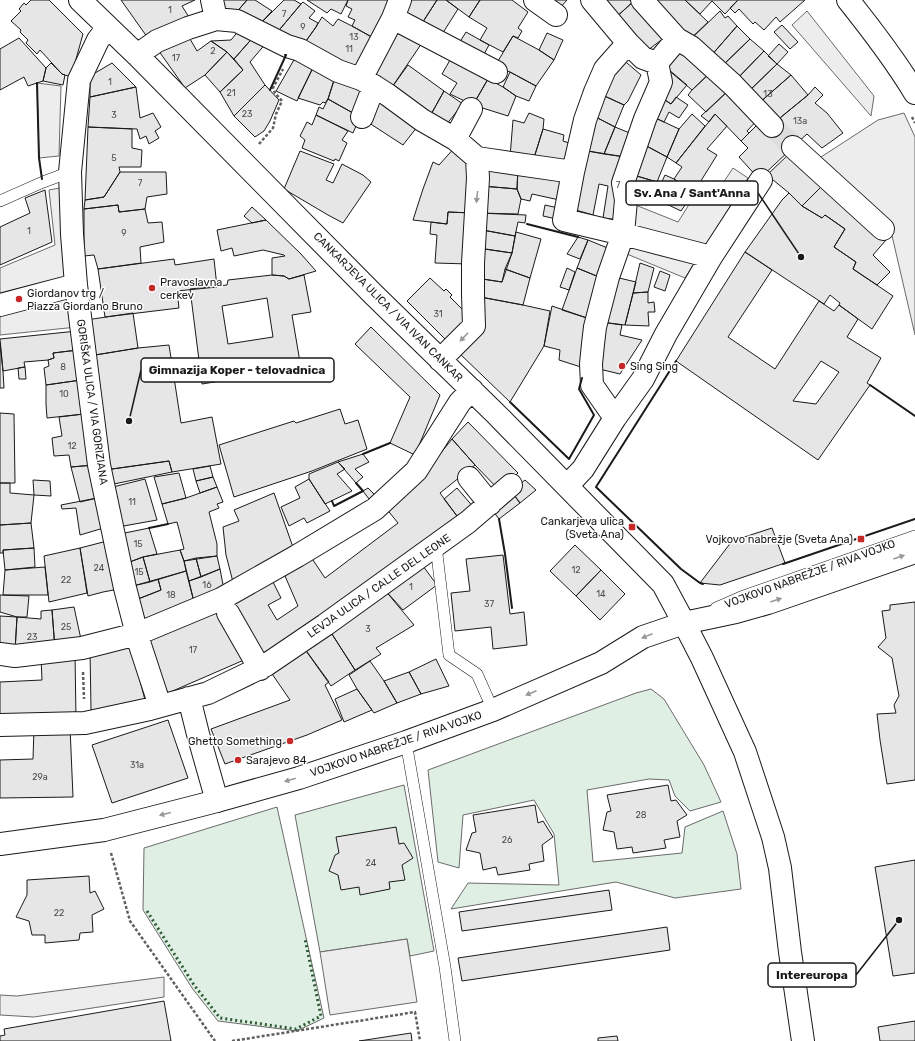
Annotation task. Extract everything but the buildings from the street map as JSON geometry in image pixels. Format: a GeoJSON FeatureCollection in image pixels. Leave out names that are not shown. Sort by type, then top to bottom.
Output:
{"type":"FeatureCollection","features":[{"type":"Feature","properties":{"kind":"street","name":"CANKARJEVA ULICA / VIA IVAN CANKAR"},"geometry":{"type":"LineString","coordinates":[[80,0],[137,55],[243,163],[567,486],[662,584],[684,623]]}},
{"type":"Feature","properties":{"kind":"street"},"geometry":{"type":"LineString","coordinates":[[535,0],[556,16]]}},
{"type":"Feature","properties":{"kind":"street"},"geometry":{"type":"LineString","coordinates":[[592,0],[628,44],[643,58],[657,63]]}},
{"type":"Feature","properties":{"kind":"street"},"geometry":{"type":"LineString","coordinates":[[848,0],[877,36],[915,93]]}},
{"type":"Feature","properties":{"kind":"street"},"geometry":{"type":"LineString","coordinates":[[646,2],[677,39],[691,47],[733,85],[772,126]]}},
{"type":"Feature","properties":{"kind":"street"},"geometry":{"type":"LineString","coordinates":[[362,117],[367,82],[396,9],[496,72]]}},
{"type":"Feature","properties":{"kind":"street"},"geometry":{"type":"LineString","coordinates":[[137,55],[157,42],[188,28],[214,10],[287,46],[295,48],[338,71],[367,82],[388,95],[422,120],[455,139],[477,158],[573,172]]}},
{"type":"Feature","properties":{"kind":"street","name":"GORIŠKA ULICA / VIA GORIZIANA"},"geometry":{"type":"LineString","coordinates":[[108,27],[98,40],[79,80],[70,172],[72,234],[76,284],[99,465],[125,588],[137,634],[160,706]]}},
{"type":"Feature","properties":{"kind":"street"},"geometry":{"type":"LineString","coordinates":[[657,63],[677,39]]}},
{"type":"Feature","properties":{"kind":"street"},"geometry":{"type":"LineString","coordinates":[[628,44],[605,68],[595,92],[585,120],[564,220],[712,257]]}},
{"type":"Feature","properties":{"kind":"street"},"geometry":{"type":"LineString","coordinates":[[615,418],[592,385],[591,364],[595,327],[608,277],[623,234],[626,200],[623,183],[645,119],[661,82],[657,63]]}},
{"type":"Feature","properties":{"kind":"street"},"geometry":{"type":"LineString","coordinates":[[455,139],[471,109]]}},
{"type":"Feature","properties":{"kind":"street"},"geometry":{"type":"LineString","coordinates":[[793,147],[883,229]]}},
{"type":"Feature","properties":{"kind":"street"},"geometry":{"type":"LineString","coordinates":[[440,360],[474,326],[473,263],[478,183],[477,158]]}},
{"type":"Feature","properties":{"kind":"street"},"geometry":{"type":"LineString","coordinates":[[567,486],[583,469],[615,418],[643,379],[666,334],[712,257],[761,180]]}},
{"type":"Feature","properties":{"kind":"street"},"geometry":{"type":"LineString","coordinates":[[0,305],[76,284]]}},
{"type":"Feature","properties":{"kind":"street"},"geometry":{"type":"LineString","coordinates":[[0,654],[15,656],[82,648],[137,634],[221,599],[297,556],[375,508],[416,471],[460,402],[472,390]]}},
{"type":"Feature","properties":{"kind":"street","name":"LEVJA ULICA / CALLE DEL LEONE"},"geometry":{"type":"LineString","coordinates":[[0,724],[85,723],[150,709],[208,693],[263,667],[417,560],[468,522],[501,494],[469,478]]}},
{"type":"Feature","properties":{"kind":"street","name":"VOJKOVO NABREŽJE / RIVA VOJKO"},"geometry":{"type":"LineString","coordinates":[[0,844],[104,830],[299,778],[406,742],[493,710],[601,663],[643,637],[684,623],[736,612],[768,603],[915,552]]}},
{"type":"Feature","properties":{"kind":"street"},"geometry":{"type":"LineString","coordinates":[[228,613],[263,667]]}},
{"type":"Feature","properties":{"kind":"street"},"geometry":{"type":"LineString","coordinates":[[684,623],[702,658],[745,752],[773,837],[780,868],[803,1041]]}},
{"type":"Feature","properties":{"kind":"street"},"geometry":{"type":"LineString","coordinates":[[189,698],[217,801]]}},
{"type":"Feature","properties":{"kind":"lane"},"geometry":{"type":"LineString","coordinates":[[0,201],[70,172]]}},
{"type":"Feature","properties":{"kind":"lane","name":"VOJKOVO NABREŽJE / RIVA VOJKO"},"geometry":{"type":"LineString","coordinates":[[684,623],[741,597],[915,536]]}},
{"type":"Feature","properties":{"kind":"lane"},"geometry":{"type":"LineString","coordinates":[[436,546],[449,655],[477,674],[493,710]]}},
{"type":"Feature","properties":{"kind":"lane"},"geometry":{"type":"LineString","coordinates":[[406,742],[445,967],[455,1041]]}},
{"type":"Feature","properties":{"kind":"path"},"geometry":{"type":"LineString","coordinates":[[243,163],[273,128],[276,114],[282,101],[275,93],[273,88],[295,48]]}},
{"type":"Feature","properties":{"kind":"path"},"geometry":{"type":"LineString","coordinates":[[83,670],[83,697]]}},
{"type":"Feature","properties":{"kind":"path"},"geometry":{"type":"LineString","coordinates":[[104,830],[130,921],[215,1041]]}},
{"type":"Feature","properties":{"kind":"path"},"geometry":{"type":"LineString","coordinates":[[232,1041],[415,1012],[420,1041]]}},
{"type":"Feature","properties":{"kind":"green space"},"geometry":{"type":"Polygon","coordinates":[[[651,689],[664,699],[704,765],[721,802],[690,811],[675,796],[669,780],[649,779],[587,790],[593,862],[682,853],[685,827],[723,811],[737,854],[741,889],[675,898],[616,882],[451,909],[468,883],[559,885],[554,834],[534,800],[463,815],[459,868],[438,862],[428,770],[636,693],[651,689]]]}},
{"type":"Feature","properties":{"kind":"green space"},"geometry":{"type":"Polygon","coordinates":[[[404,785],[434,951],[410,956],[407,939],[320,952],[295,815],[404,785]]]}},
{"type":"Feature","properties":{"kind":"green space"},"geometry":{"type":"Polygon","coordinates":[[[277,807],[324,1018],[297,1031],[218,1021],[192,988],[143,910],[144,848],[277,807]]]}},
{"type":"Feature","properties":{"kind":"shaded area"},"geometry":{"type":"Polygon","coordinates":[[[807,11],[874,96],[871,116],[792,25],[807,11]]]}},
{"type":"Feature","properties":{"kind":"shaded area"},"geometry":{"type":"Polygon","coordinates":[[[37,83],[61,86],[59,156],[39,158],[37,83]]]}},
{"type":"Feature","properties":{"kind":"shaded area"},"geometry":{"type":"Polygon","coordinates":[[[904,113],[915,137],[915,335],[890,227],[818,159],[878,120],[904,113]]]}},
{"type":"Feature","properties":{"kind":"shaded area"},"geometry":{"type":"Polygon","coordinates":[[[733,168],[748,178],[685,278],[622,252],[628,202],[678,222],[695,195],[709,204],[733,168]]]}},
{"type":"Feature","properties":{"kind":"shaded area"},"geometry":{"type":"Polygon","coordinates":[[[65,187],[77,327],[0,335],[0,268],[55,245],[49,190],[65,187]]]}},
{"type":"Feature","properties":{"kind":"shaded area"},"geometry":{"type":"Polygon","coordinates":[[[407,939],[417,1002],[330,1015],[320,952],[407,939]]]}},
{"type":"Feature","properties":{"kind":"shaded area"},"geometry":{"type":"Polygon","coordinates":[[[164,977],[164,997],[34,1017],[0,1015],[0,995],[17,996],[164,977]]]}},
{"type":"Feature","properties":{"kind":"tunnel"},"geometry":{"type":"LineString","coordinates":[[772,126],[793,147]]}},
{"type":"Feature","properties":{"kind":"hedge"},"geometry":{"type":"LineString","coordinates":[[147,911],[194,985],[220,1018],[296,1029],[321,1016],[305,939]]}},
{"type":"Feature","properties":{"kind":"wall"},"geometry":{"type":"LineString","coordinates":[[270,90],[285,55]]}},
{"type":"Feature","properties":{"kind":"wall"},"geometry":{"type":"LineString","coordinates":[[37,83],[39,158],[42,179]]}},
{"type":"Feature","properties":{"kind":"wall"},"geometry":{"type":"LineString","coordinates":[[527,224],[578,237]]}},
{"type":"Feature","properties":{"kind":"wall"},"geometry":{"type":"LineString","coordinates":[[676,361],[596,487],[681,569],[703,584]]}},
{"type":"Feature","properties":{"kind":"wall"},"geometry":{"type":"LineString","coordinates":[[510,402],[569,459],[594,415],[579,389],[582,378]]}},
{"type":"Feature","properties":{"kind":"wall"},"geometry":{"type":"LineString","coordinates":[[870,385],[915,416]]}},
{"type":"Feature","properties":{"kind":"wall"},"geometry":{"type":"LineString","coordinates":[[363,454],[390,443]]}},
{"type":"Feature","properties":{"kind":"wall"},"geometry":{"type":"LineString","coordinates":[[332,501],[334,506],[363,491],[356,483]]}},
{"type":"Feature","properties":{"kind":"wall"},"geometry":{"type":"LineString","coordinates":[[499,519],[512,608]]}},
{"type":"Feature","properties":{"kind":"wall"},"geometry":{"type":"LineString","coordinates":[[783,564],[915,519]]}},
{"type":"Feature","properties":{"kind":"wall"},"geometry":{"type":"LineString","coordinates":[[149,528],[168,524]]}},
{"type":"Feature","properties":{"kind":"place","name":"Sv. Ana / Sant'Anna"},"geometry":{"type":"Point","coordinates":[801,257]}},
{"type":"Feature","properties":{"kind":"place","name":"Pravoslavna cerkev"},"geometry":{"type":"Point","coordinates":[152,288]}},
{"type":"Feature","properties":{"kind":"place","name":"Giordanov trg / Piazza Giordano Bruno"},"geometry":{"type":"Point","coordinates":[19,299]}},
{"type":"Feature","properties":{"kind":"place","name":"Sing Sing"},"geometry":{"type":"Point","coordinates":[622,366]}},
{"type":"Feature","properties":{"kind":"place","name":"Gimnazija Koper - telovadnica"},"geometry":{"type":"Point","coordinates":[129,421]}},
{"type":"Feature","properties":{"kind":"place","name":"Cankarjeva ulica (Sveta Ana)"},"geometry":{"type":"Point","coordinates":[632,527]}},
{"type":"Feature","properties":{"kind":"place","name":"Vojkovo nabrežje (Sveta Ana)"},"geometry":{"type":"Point","coordinates":[861,539]}},
{"type":"Feature","properties":{"kind":"place","name":"Ghetto Something"},"geometry":{"type":"Point","coordinates":[290,741]}},
{"type":"Feature","properties":{"kind":"place","name":"Sarajevo 84"},"geometry":{"type":"Point","coordinates":[238,760]}},
{"type":"Feature","properties":{"kind":"place","name":"Intereuropa"},"geometry":{"type":"Point","coordinates":[899,920]}}]}
